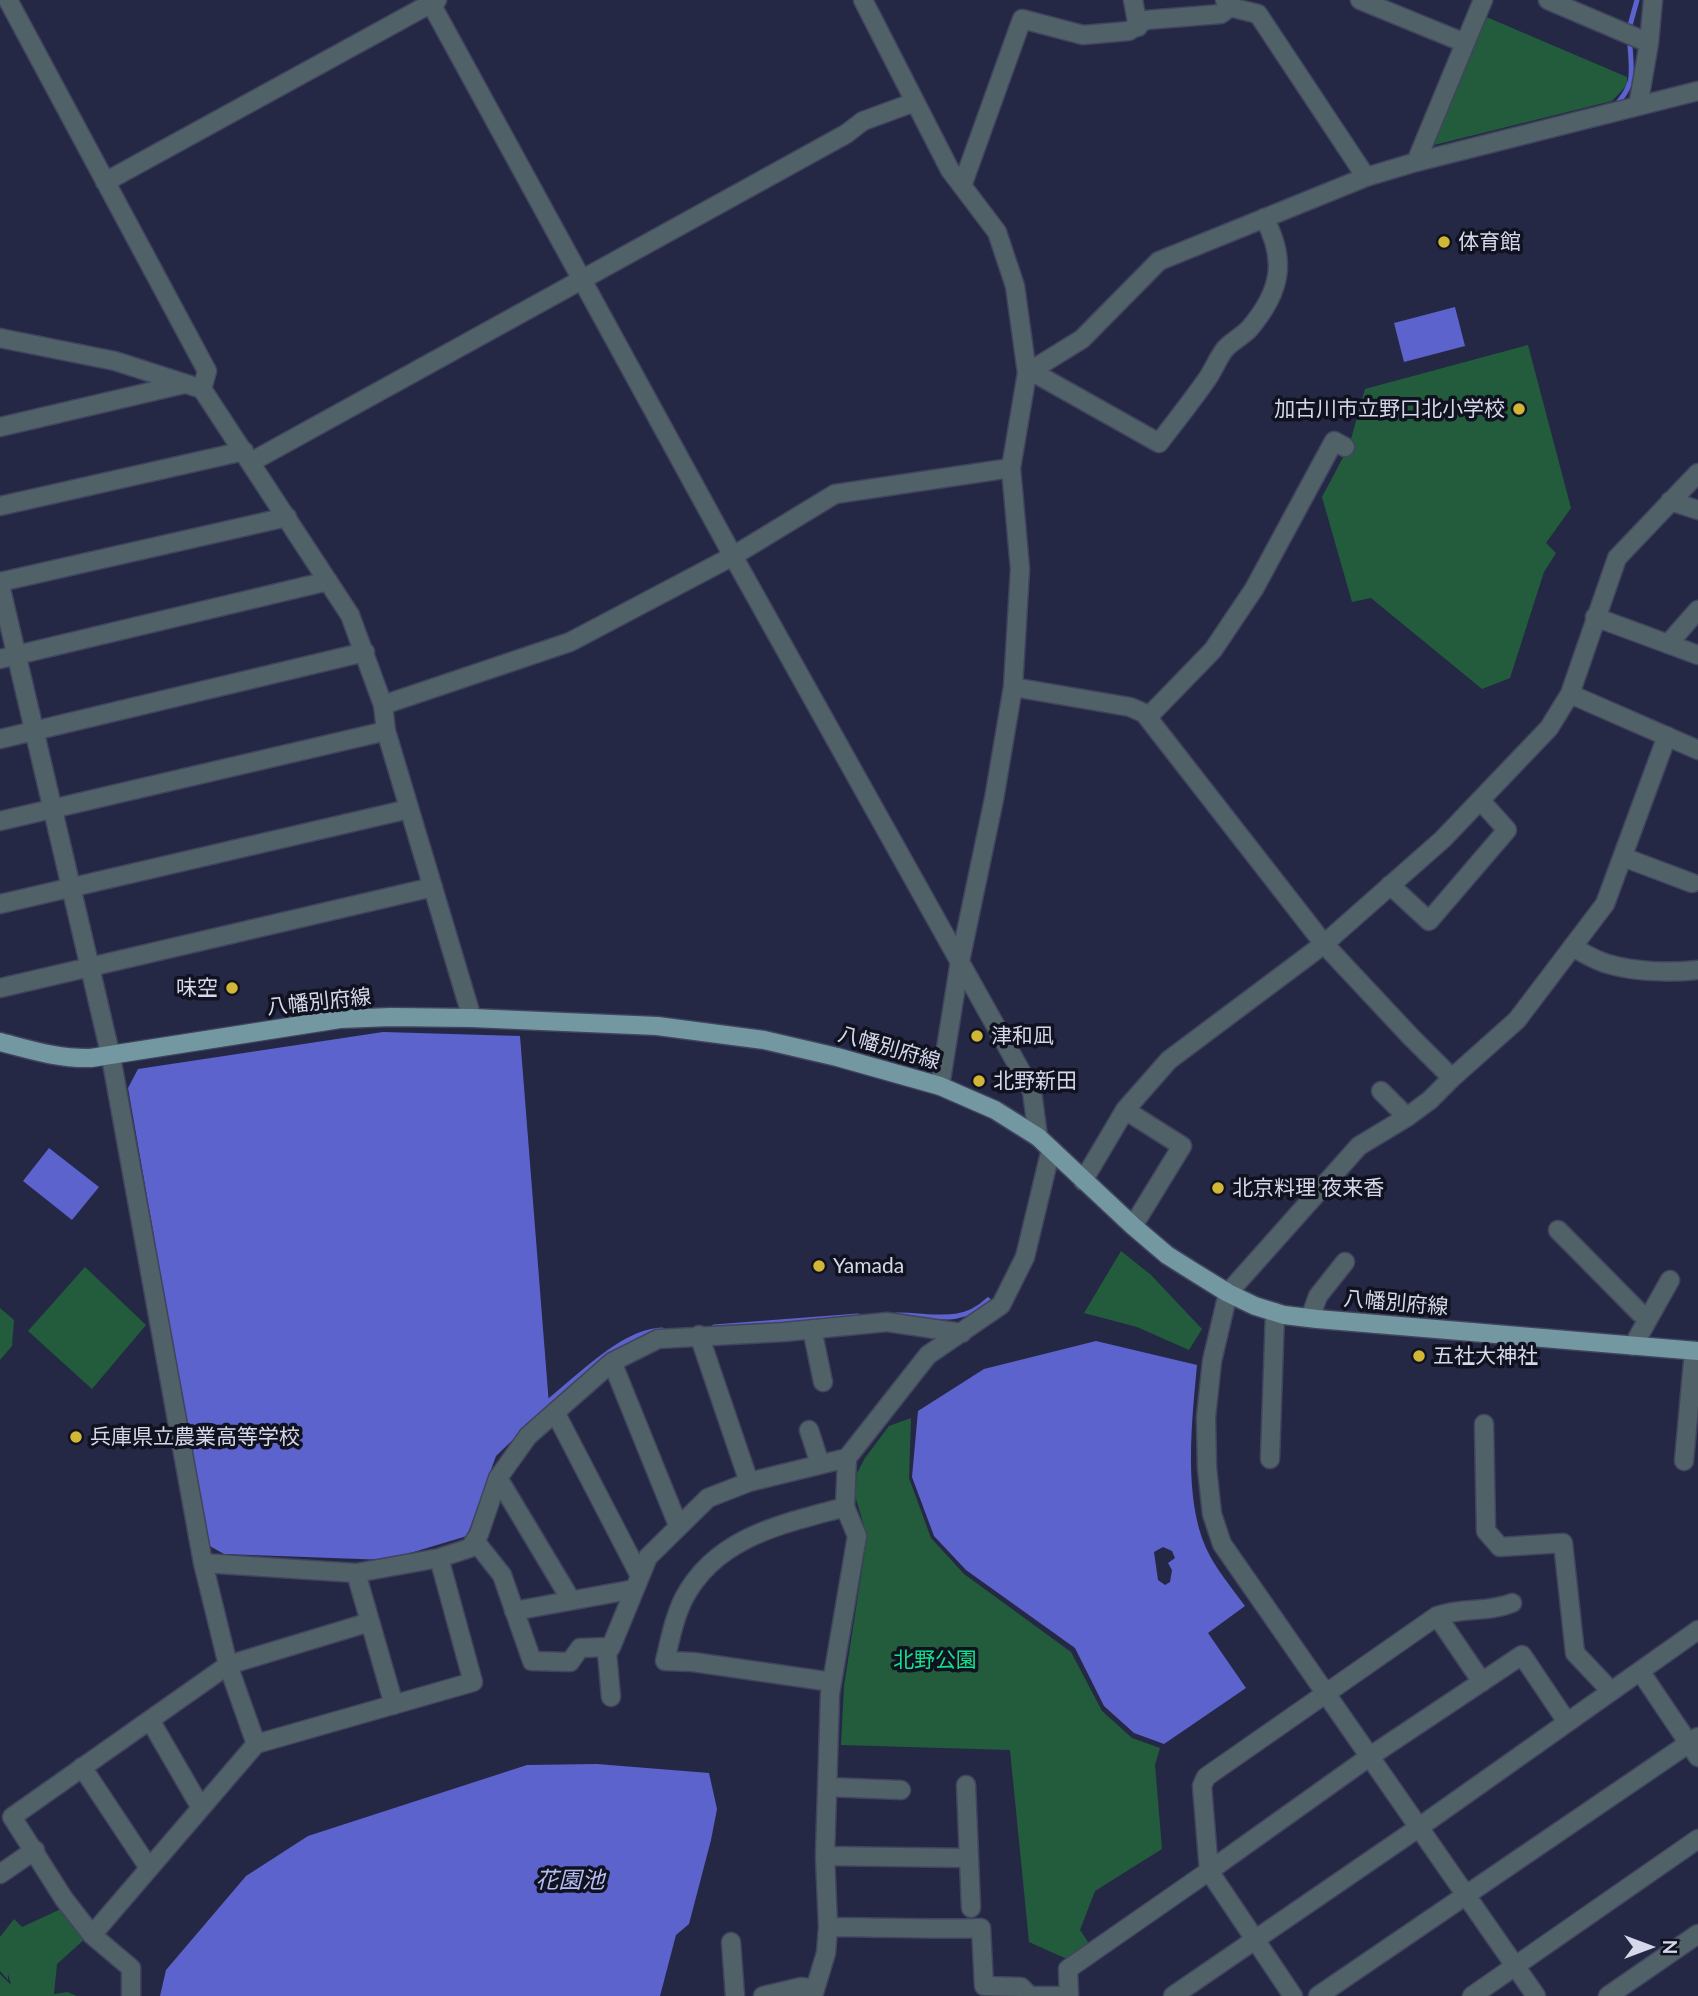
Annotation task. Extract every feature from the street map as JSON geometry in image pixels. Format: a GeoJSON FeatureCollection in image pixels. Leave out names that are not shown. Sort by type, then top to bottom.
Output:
{"type":"FeatureCollection","features":[{"type":"Feature","properties":{"kind":"main road","name":"八幡別府線"},"geometry":{"type":"LineString","coordinates":[[0,1042],[50,1056],[72,1059],[111,1056],[340,1019],[391,1017],[657,1026],[728,1034],[837,1057],[940,1086],[995,1110],[1044,1143],[1167,1255],[1228,1293],[1255,1306],[1310,1318],[1696,1351]]}},
{"type":"Feature","properties":{"kind":"street"},"geometry":{"type":"LineString","coordinates":[[0,427],[193,386],[207,371],[8,0]]}},
{"type":"Feature","properties":{"kind":"street"},"geometry":{"type":"LineString","coordinates":[[863,0],[950,170],[997,232],[1015,286],[1027,373],[1011,468],[1020,569],[1013,687],[994,799],[960,961],[940,1086]]}},
{"type":"Feature","properties":{"kind":"street"},"geometry":{"type":"LineString","coordinates":[[1133,0],[1138,27]]}},
{"type":"Feature","properties":{"kind":"street"},"geometry":{"type":"LineString","coordinates":[[1360,0],[1465,43]]}},
{"type":"Feature","properties":{"kind":"street"},"geometry":{"type":"LineString","coordinates":[[1416,162],[1483,0]]}},
{"type":"Feature","properties":{"kind":"street"},"geometry":{"type":"LineString","coordinates":[[1548,0],[1649,43]]}},
{"type":"Feature","properties":{"kind":"street"},"geometry":{"type":"LineString","coordinates":[[1638,106],[1653,0]]}},
{"type":"Feature","properties":{"kind":"street"},"geometry":{"type":"LineString","coordinates":[[105,182],[432,1],[733,556],[1032,1091],[1044,1143],[1025,1257],[1001,1305],[928,1355],[847,1458],[845,1507],[857,1536],[832,1682],[825,1856],[828,1927],[826,1953],[814,1992],[801,1987],[763,1996]]}},
{"type":"Feature","properties":{"kind":"street"},"geometry":{"type":"LineString","coordinates":[[962,186],[1022,19],[1083,35],[1129,31],[1146,20],[1221,14],[1232,4],[1258,14],[1366,177]]}},
{"type":"Feature","properties":{"kind":"street"},"geometry":{"type":"LineString","coordinates":[[1027,373],[1082,339],[1159,261],[1366,177],[1698,91]]}},
{"type":"Feature","properties":{"kind":"street"},"geometry":{"type":"LineString","coordinates":[[0,506],[248,456],[582,280],[846,134],[863,121],[915,102]]}},
{"type":"Feature","properties":{"kind":"street"},"geometry":{"type":"LineString","coordinates":[[1027,373],[1038,375],[1159,443],[1207,380],[1226,349],[1249,329],[1272,292],[1278,277],[1279,256],[1272,232],[1264,218]]}},
{"type":"Feature","properties":{"kind":"street"},"geometry":{"type":"LineString","coordinates":[[0,338],[115,361],[193,386],[248,456],[351,615],[383,705],[386,731],[472,1018]]}},
{"type":"Feature","properties":{"kind":"street"},"geometry":{"type":"LineString","coordinates":[[1148,717],[1213,650],[1254,589],[1334,441],[1345,447]]}},
{"type":"Feature","properties":{"kind":"street"},"geometry":{"type":"LineString","coordinates":[[383,705],[570,642],[733,556],[835,494],[1011,468]]}},
{"type":"Feature","properties":{"kind":"street"},"geometry":{"type":"LineString","coordinates":[[1083,1181],[1125,1110],[1169,1060],[1324,944],[1443,839],[1549,728],[1570,694],[1616,558],[1698,473]]}},
{"type":"Feature","properties":{"kind":"street"},"geometry":{"type":"LineString","coordinates":[[1670,500],[1698,510]]}},
{"type":"Feature","properties":{"kind":"street"},"geometry":{"type":"LineString","coordinates":[[256,1744],[228,1665],[203,1563],[111,1056],[35,731],[8,657],[0,583],[287,517]]}},
{"type":"Feature","properties":{"kind":"street"},"geometry":{"type":"LineString","coordinates":[[8,657],[328,581]]}},
{"type":"Feature","properties":{"kind":"street"},"geometry":{"type":"LineString","coordinates":[[1668,644],[1698,610]]}},
{"type":"Feature","properties":{"kind":"street"},"geometry":{"type":"LineString","coordinates":[[1595,617],[1698,655]]}},
{"type":"Feature","properties":{"kind":"street"},"geometry":{"type":"LineString","coordinates":[[0,739],[365,652]]}},
{"type":"Feature","properties":{"kind":"street"},"geometry":{"type":"LineString","coordinates":[[1013,687],[1139,709],[1148,717],[1324,944],[1452,1077]]}},
{"type":"Feature","properties":{"kind":"street"},"geometry":{"type":"LineString","coordinates":[[1570,694],[1698,750]]}},
{"type":"Feature","properties":{"kind":"street"},"geometry":{"type":"LineString","coordinates":[[0,821],[386,731]]}},
{"type":"Feature","properties":{"kind":"street"},"geometry":{"type":"LineString","coordinates":[[1536,1996],[1222,1544],[1212,1514],[1207,1468],[1206,1417],[1212,1361],[1228,1293],[1359,1146],[1407,1118],[1430,1100],[1517,1020],[1605,904],[1667,736]]}},
{"type":"Feature","properties":{"kind":"street"},"geometry":{"type":"LineString","coordinates":[[1390,885],[1429,921],[1507,830],[1480,800]]}},
{"type":"Feature","properties":{"kind":"street"},"geometry":{"type":"LineString","coordinates":[[0,904],[409,809]]}},
{"type":"Feature","properties":{"kind":"street"},"geometry":{"type":"LineString","coordinates":[[1623,858],[1692,883]]}},
{"type":"Feature","properties":{"kind":"street"},"geometry":{"type":"LineString","coordinates":[[0,988],[433,887]]}},
{"type":"Feature","properties":{"kind":"street"},"geometry":{"type":"LineString","coordinates":[[1572,947],[1615,966],[1665,971],[1698,970]]}},
{"type":"Feature","properties":{"kind":"street"},"geometry":{"type":"LineString","coordinates":[[1381,1091],[1407,1118]]}},
{"type":"Feature","properties":{"kind":"street"},"geometry":{"type":"LineString","coordinates":[[1125,1110],[1182,1146],[1133,1226]]}},
{"type":"Feature","properties":{"kind":"street"},"geometry":{"type":"LineString","coordinates":[[1558,1230],[1640,1313],[1650,1315]]}},
{"type":"Feature","properties":{"kind":"street"},"geometry":{"type":"LineString","coordinates":[[1310,1318],[1318,1296],[1345,1262]]}},
{"type":"Feature","properties":{"kind":"street"},"geometry":{"type":"LineString","coordinates":[[1633,1346],[1670,1280]]}},
{"type":"Feature","properties":{"kind":"street"},"geometry":{"type":"LineString","coordinates":[[1270,1459],[1275,1312]]}},
{"type":"Feature","properties":{"kind":"street"},"geometry":{"type":"LineString","coordinates":[[203,1563],[356,1573],[439,1558],[470,1548],[498,1478],[528,1436],[612,1362],[658,1339],[887,1322],[962,1333]]}},
{"type":"Feature","properties":{"kind":"street"},"geometry":{"type":"LineString","coordinates":[[812,1329],[823,1382]]}},
{"type":"Feature","properties":{"kind":"street"},"geometry":{"type":"LineString","coordinates":[[699,1335],[749,1482]]}},
{"type":"Feature","properties":{"kind":"street"},"geometry":{"type":"LineString","coordinates":[[1684,1461],[1696,1351]]}},
{"type":"Feature","properties":{"kind":"street"},"geometry":{"type":"LineString","coordinates":[[612,1362],[678,1525]]}},
{"type":"Feature","properties":{"kind":"street"},"geometry":{"type":"LineString","coordinates":[[555,1412],[637,1581]]}},
{"type":"Feature","properties":{"kind":"street"},"geometry":{"type":"LineString","coordinates":[[1484,1423],[1476,1468],[1486,1531],[1500,1547],[1563,1543],[1575,1653],[1611,1690]]}},
{"type":"Feature","properties":{"kind":"street"},"geometry":{"type":"LineString","coordinates":[[809,1430],[820,1464]]}},
{"type":"Feature","properties":{"kind":"street"},"geometry":{"type":"LineString","coordinates":[[611,1697],[607,1653],[648,1557],[678,1525],[708,1498],[749,1482],[847,1458]]}},
{"type":"Feature","properties":{"kind":"street"},"geometry":{"type":"LineString","coordinates":[[498,1478],[571,1600]]}},
{"type":"Feature","properties":{"kind":"street"},"geometry":{"type":"LineString","coordinates":[[832,1682],[693,1662],[665,1661],[684,1599],[698,1576],[727,1549],[764,1529],[845,1507]]}},
{"type":"Feature","properties":{"kind":"street"},"geometry":{"type":"LineString","coordinates":[[475,1541],[502,1575],[531,1661],[570,1662],[580,1648],[611,1647]]}},
{"type":"Feature","properties":{"kind":"street"},"geometry":{"type":"LineString","coordinates":[[92,1935],[256,1744],[473,1682],[439,1558]]}},
{"type":"Feature","properties":{"kind":"street"},"geometry":{"type":"LineString","coordinates":[[356,1573],[394,1705]]}},
{"type":"Feature","properties":{"kind":"street"},"geometry":{"type":"LineString","coordinates":[[514,1611],[571,1600],[637,1581]]}},
{"type":"Feature","properties":{"kind":"street"},"geometry":{"type":"LineString","coordinates":[[1293,1996],[1209,1871],[1202,1786],[1206,1777],[1437,1616],[1449,1612],[1496,1609],[1512,1603]]}},
{"type":"Feature","properties":{"kind":"street"},"geometry":{"type":"LineString","coordinates":[[1437,1616],[1482,1682]]}},
{"type":"Feature","properties":{"kind":"street"},"geometry":{"type":"LineString","coordinates":[[131,1996],[131,1968],[92,1935],[64,1899],[35,1850],[6,1820],[228,1665],[370,1622]]}},
{"type":"Feature","properties":{"kind":"street"},"geometry":{"type":"LineString","coordinates":[[1173,1996],[1418,1828],[1698,1630]]}},
{"type":"Feature","properties":{"kind":"street"},"geometry":{"type":"LineString","coordinates":[[1069,1996],[1068,1969],[1369,1757],[1522,1656],[1567,1722]]}},
{"type":"Feature","properties":{"kind":"street"},"geometry":{"type":"LineString","coordinates":[[1318,1996],[1695,1746],[1640,1671]]}},
{"type":"Feature","properties":{"kind":"street"},"geometry":{"type":"LineString","coordinates":[[150,1720],[201,1808]]}},
{"type":"Feature","properties":{"kind":"street"},"geometry":{"type":"LineString","coordinates":[[82,1767],[149,1868]]}},
{"type":"Feature","properties":{"kind":"street"},"geometry":{"type":"LineString","coordinates":[[966,1785],[969,1858],[976,1899]]}},
{"type":"Feature","properties":{"kind":"street"},"geometry":{"type":"LineString","coordinates":[[827,1787],[901,1790]]}},
{"type":"Feature","properties":{"kind":"street"},"geometry":{"type":"LineString","coordinates":[[1472,1996],[1698,1839]]}},
{"type":"Feature","properties":{"kind":"street"},"geometry":{"type":"LineString","coordinates":[[0,1874],[35,1850]]}},
{"type":"Feature","properties":{"kind":"street"},"geometry":{"type":"LineString","coordinates":[[825,1856],[918,1850],[969,1858]]}},
{"type":"Feature","properties":{"kind":"street"},"geometry":{"type":"LineString","coordinates":[[828,1927],[921,1937],[981,1928],[984,1986],[1021,1987],[1030,1996],[1061,1996]]}},
{"type":"Feature","properties":{"kind":"street"},"geometry":{"type":"LineString","coordinates":[[1608,1996],[1698,1934]]}},
{"type":"Feature","properties":{"kind":"street"},"geometry":{"type":"LineString","coordinates":[[731,1942],[735,1996]]}},
{"type":"Feature","properties":{"kind":"green space"},"geometry":{"type":"Polygon","coordinates":[[[1484,16],[1627,77],[1627,85],[1612,101],[1434,145],[1431,142],[1484,16]]]}},
{"type":"Feature","properties":{"kind":"green space"},"geometry":{"type":"Polygon","coordinates":[[[1528,345],[1571,508],[1546,543],[1556,553],[1544,572],[1510,678],[1482,689],[1371,598],[1352,602],[1322,497],[1349,446],[1365,389],[1528,345]]]}},
{"type":"Feature","properties":{"kind":"green space"},"geometry":{"type":"Polygon","coordinates":[[[1121,1251],[1151,1275],[1202,1329],[1189,1350],[1137,1327],[1084,1313],[1121,1251]]]}},
{"type":"Feature","properties":{"kind":"green space"},"geometry":{"type":"Polygon","coordinates":[[[85,1267],[146,1325],[92,1389],[28,1331],[85,1267]]]}},
{"type":"Feature","properties":{"kind":"green space"},"geometry":{"type":"Polygon","coordinates":[[[0,1308],[14,1320],[12,1346],[0,1360],[0,1308]]]}},
{"type":"Feature","properties":{"kind":"green space","name":"北野公園"},"geometry":{"type":"Polygon","coordinates":[[[911,1418],[909,1478],[931,1538],[964,1574],[1071,1652],[1102,1711],[1132,1738],[1160,1748],[1155,1765],[1162,1849],[1095,1891],[1080,1930],[1090,1945],[1069,1960],[1029,1942],[1010,1750],[841,1745],[844,1686],[867,1537],[855,1495],[857,1473],[889,1426],[911,1418]]]}},
{"type":"Feature","properties":{"kind":"green space"},"geometry":{"type":"Polygon","coordinates":[[[61,1909],[88,1936],[57,1964],[54,1994],[49,1995],[67,1992],[77,1996],[0,1996],[0,1974],[11,1985],[8,1974],[8,1980],[0,1971],[0,1937],[14,1919],[22,1927],[61,1909]]]}},
{"type":"Feature","properties":{"kind":"water"},"geometry":{"type":"Polygon","coordinates":[[[1455,307],[1465,346],[1404,362],[1394,323],[1455,307]]]}},
{"type":"Feature","properties":{"kind":"water"},"geometry":{"type":"Polygon","coordinates":[[[383,1032],[520,1036],[549,1405],[496,1456],[467,1536],[387,1560],[224,1554],[208,1545],[128,1088],[138,1069],[383,1032]]]}},
{"type":"Feature","properties":{"kind":"water"},"geometry":{"type":"Polygon","coordinates":[[[49,1148],[99,1187],[72,1220],[23,1181],[49,1148]]]}},
{"type":"Feature","properties":{"kind":"water"},"geometry":{"type":"Polygon","coordinates":[[[1096,1341],[1197,1365],[1191,1458],[1194,1505],[1206,1548],[1245,1606],[1208,1633],[1246,1688],[1164,1744],[1134,1733],[1104,1706],[1075,1648],[966,1570],[934,1536],[912,1477],[918,1411],[984,1369],[1096,1341]],[[1163,1547],[1154,1552],[1158,1580],[1165,1585],[1170,1582],[1172,1570],[1168,1563],[1175,1558],[1172,1551],[1163,1547]]]}},
{"type":"Feature","properties":{"kind":"water","name":"花園池"},"geometry":{"type":"Polygon","coordinates":[[[597,1764],[709,1773],[717,1809],[711,1840],[689,1924],[676,1935],[660,1996],[160,1996],[166,1970],[246,1876],[308,1836],[527,1765],[597,1764]]]}},
{"type":"Feature","properties":{"kind":"waterway"},"geometry":{"type":"LineString","coordinates":[[1629,29],[1637,0]]}},
{"type":"Feature","properties":{"kind":"waterway"},"geometry":{"type":"LineString","coordinates":[[1615,106],[1631,79],[1630,46]]}},
{"type":"Feature","properties":{"kind":"waterway"},"geometry":{"type":"LineString","coordinates":[[896,1315],[955,1316],[966,1314],[988,1300]]}},
{"type":"Feature","properties":{"kind":"waterway"},"geometry":{"type":"LineString","coordinates":[[714,1327],[858,1316]]}},
{"type":"Feature","properties":{"kind":"waterway"},"geometry":{"type":"LineString","coordinates":[[548,1402],[617,1347],[647,1332],[662,1330]]}},
{"type":"Feature","properties":{"kind":"place","name":"体育館"},"geometry":{"type":"Point","coordinates":[1444,242]}},
{"type":"Feature","properties":{"kind":"place","name":"加古川市立野口北小学校"},"geometry":{"type":"Point","coordinates":[1519,409]}},
{"type":"Feature","properties":{"kind":"place","name":"味空"},"geometry":{"type":"Point","coordinates":[232,988]}},
{"type":"Feature","properties":{"kind":"place","name":"津和凪"},"geometry":{"type":"Point","coordinates":[977,1036]}},
{"type":"Feature","properties":{"kind":"place","name":"北野新田"},"geometry":{"type":"Point","coordinates":[979,1081]}},
{"type":"Feature","properties":{"kind":"place","name":"北京料理 夜来香"},"geometry":{"type":"Point","coordinates":[1218,1188]}},
{"type":"Feature","properties":{"kind":"place","name":"Yamada"},"geometry":{"type":"Point","coordinates":[819,1266]}},
{"type":"Feature","properties":{"kind":"place","name":"五社大神社"},"geometry":{"type":"Point","coordinates":[1419,1356]}},
{"type":"Feature","properties":{"kind":"place","name":"兵庫県立農業高等学校"},"geometry":{"type":"Point","coordinates":[76,1437]}}]}
